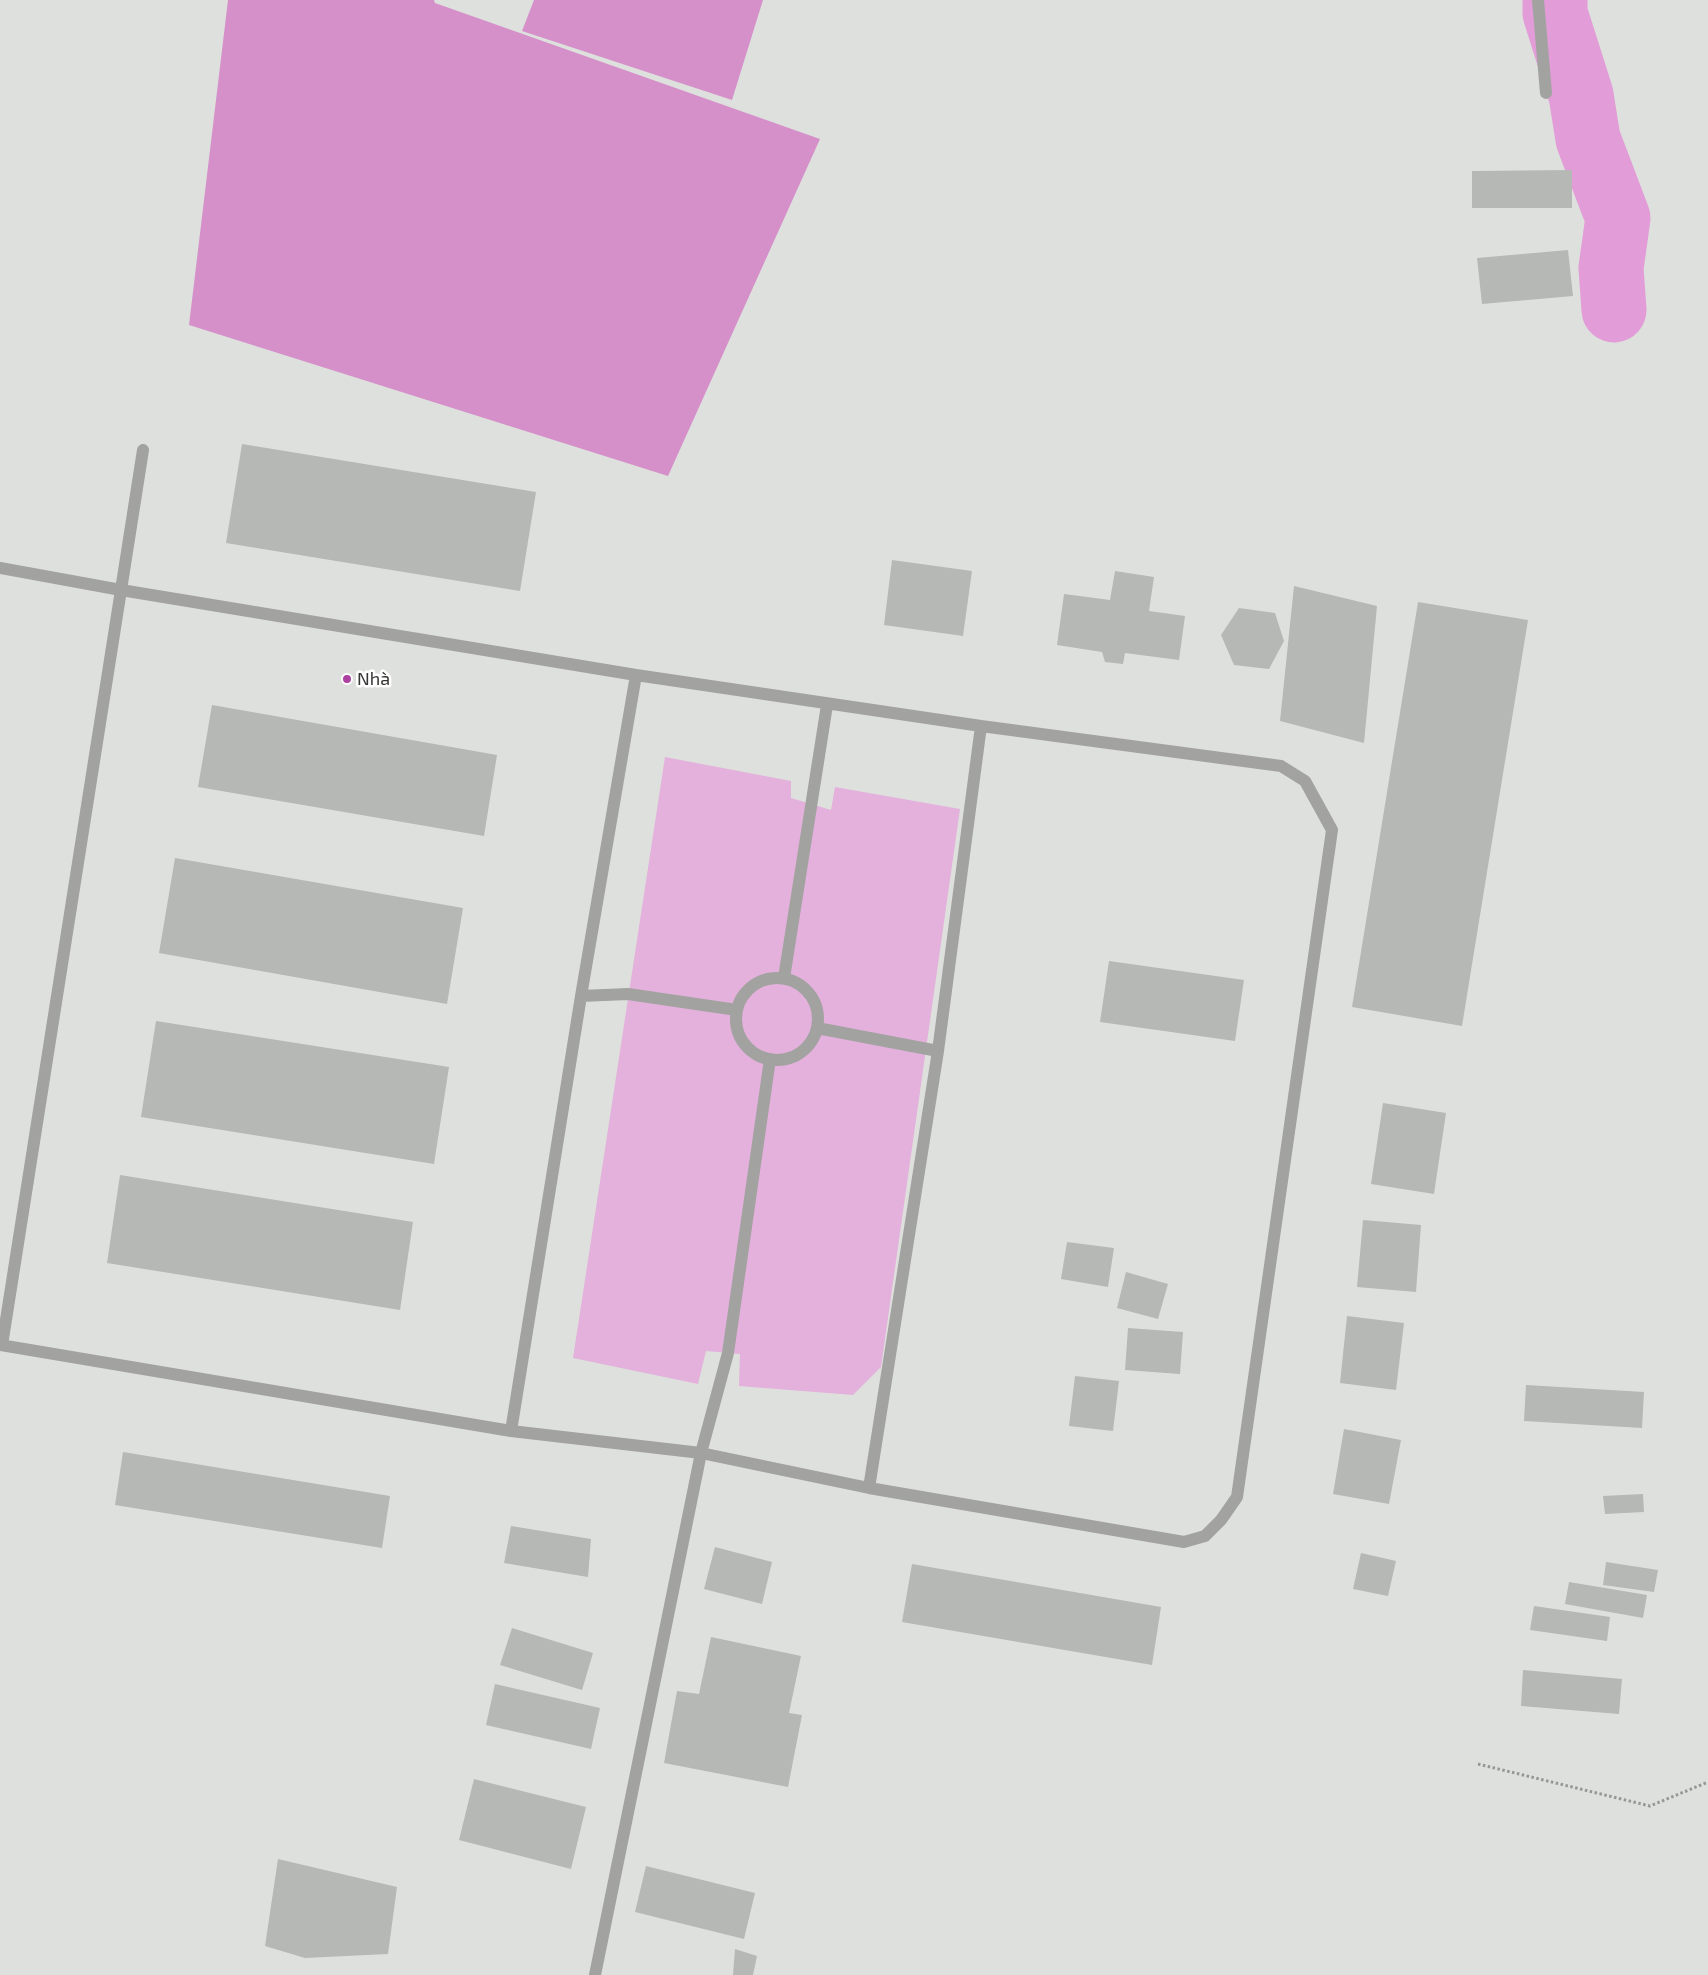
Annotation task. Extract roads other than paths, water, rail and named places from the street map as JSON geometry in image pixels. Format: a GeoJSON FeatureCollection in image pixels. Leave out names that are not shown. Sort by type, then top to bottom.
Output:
{"type":"FeatureCollection","features":[{"type":"Feature","properties":{"kind":"street"},"geometry":{"type":"LineString","coordinates":[[1538,0],[1546,93]]}},
{"type":"Feature","properties":{"kind":"street"},"geometry":{"type":"LineString","coordinates":[[0,568],[121,590],[827,705],[1281,766],[1305,781],[1332,830],[1237,1497],[1222,1520],[1204,1536],[1184,1542],[869,1488],[701,1453],[511,1430],[1,1345],[121,590],[143,450]]}},
{"type":"Feature","properties":{"kind":"street"},"geometry":{"type":"LineString","coordinates":[[511,1430],[580,996],[636,675]]}},
{"type":"Feature","properties":{"kind":"street"},"geometry":{"type":"LineString","coordinates":[[784,978],[827,705]]}},
{"type":"Feature","properties":{"kind":"street"},"geometry":{"type":"LineString","coordinates":[[869,1488],[938,1051],[981,726]]}},
{"type":"Feature","properties":{"kind":"street"},"geometry":{"type":"LineString","coordinates":[[771,978],[784,978],[802,987],[814,1002],[818,1015],[817,1028],[805,1049],[783,1059],[770,1059],[758,1055],[744,1041],[736,1023],[737,1010],[742,998],[749,989],[771,978]]}},
{"type":"Feature","properties":{"kind":"street"},"geometry":{"type":"LineString","coordinates":[[580,996],[628,994],[737,1010]]}},
{"type":"Feature","properties":{"kind":"street"},"geometry":{"type":"LineString","coordinates":[[817,1028],[938,1051]]}},
{"type":"Feature","properties":{"kind":"street"},"geometry":{"type":"LineString","coordinates":[[595,1975],[701,1453],[728,1353],[770,1059]]}},
{"type":"Feature","properties":{"kind":"waterway"},"geometry":{"type":"LineString","coordinates":[[1555,0],[1555,13],[1581,95],[1588,139],[1618,218],[1611,268],[1614,310]]}},
{"type":"Feature","properties":{"kind":"place","name":"Nhà"},"geometry":{"type":"Point","coordinates":[347,679]}}]}
